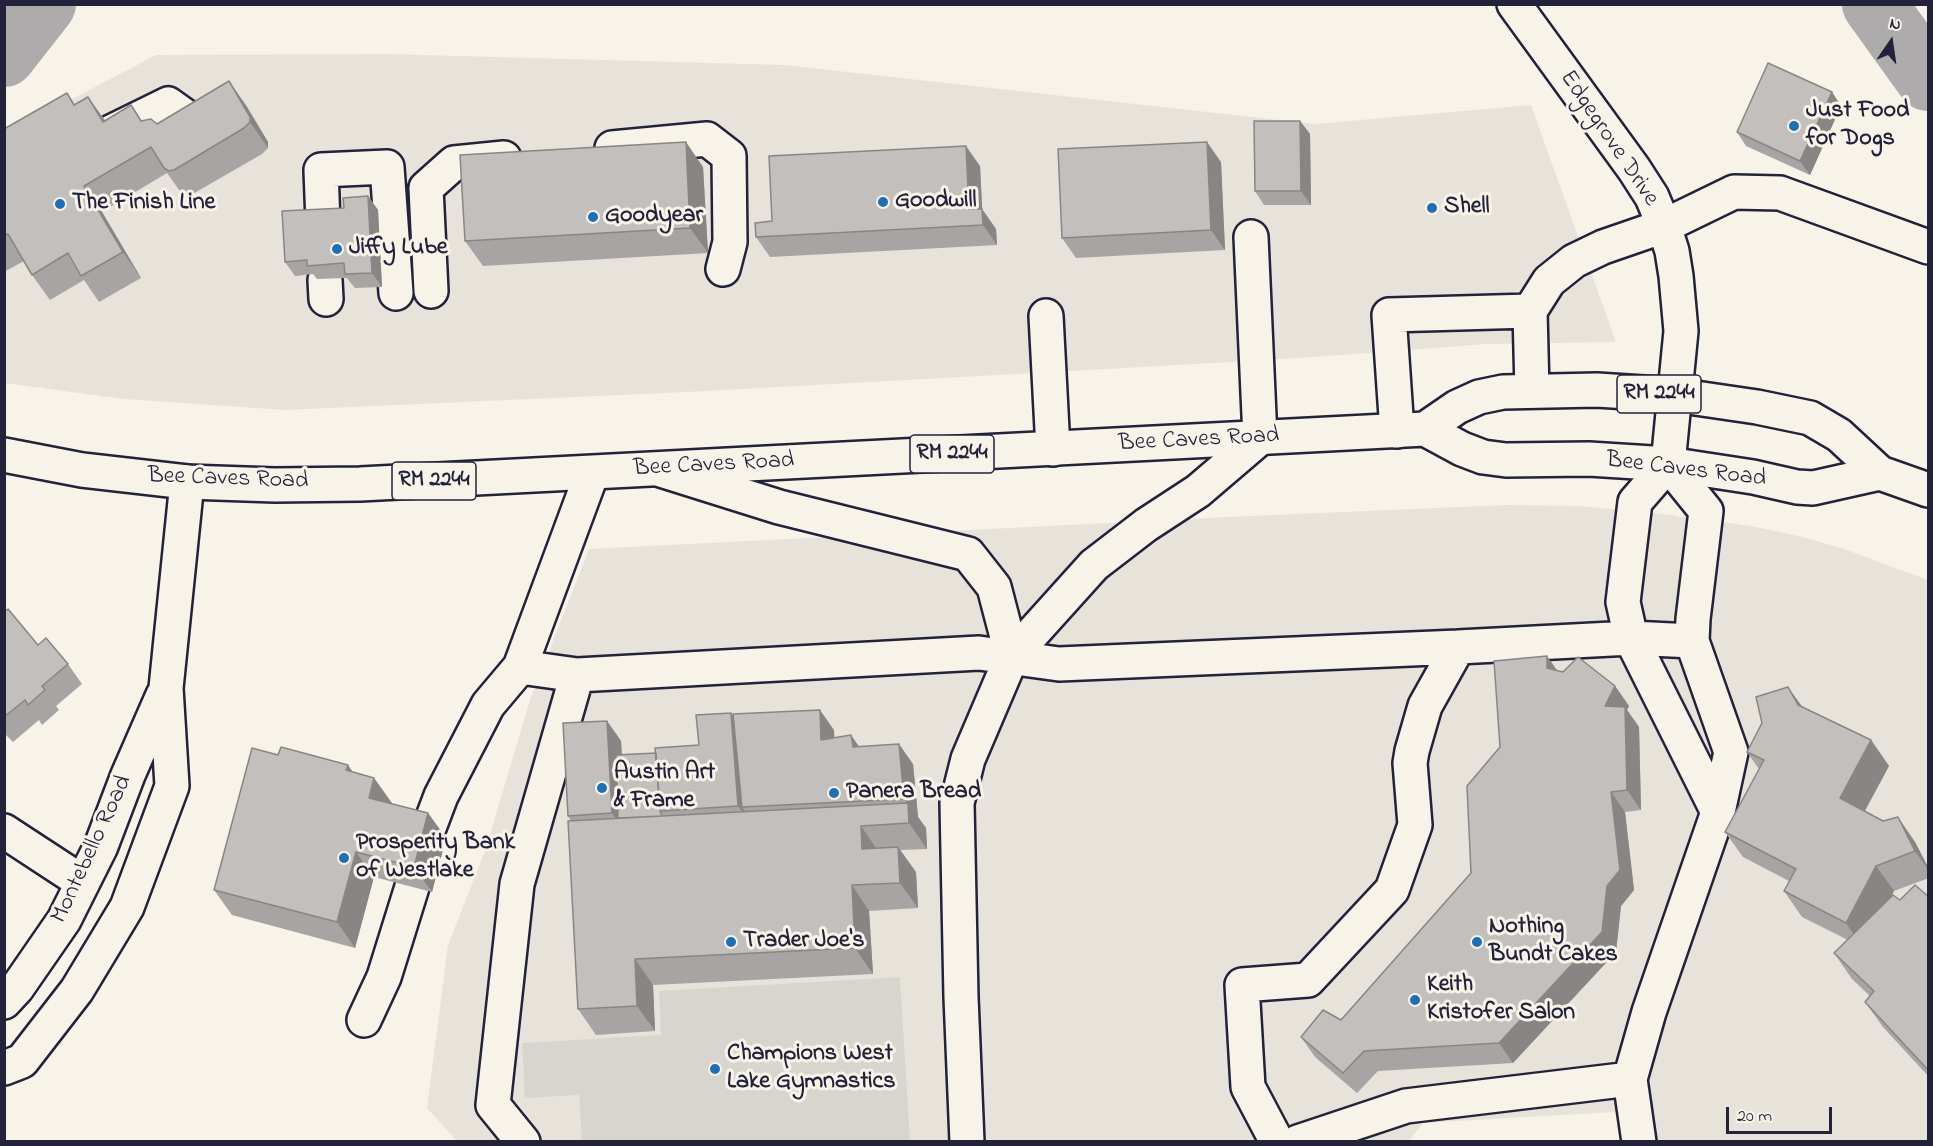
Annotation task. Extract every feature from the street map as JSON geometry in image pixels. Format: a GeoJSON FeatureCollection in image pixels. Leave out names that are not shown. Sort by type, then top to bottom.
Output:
{"type":"FeatureCollection","features":[{"type":"Feature","properties":{"kind":"main road","name":"Edgegrove Drive"},"geometry":{"type":"LineString","coordinates":[[1514,4],[1634,169],[1652,197],[1664,226],[1672,250],[1680,306],[1680,349],[1668,464]]}},
{"type":"Feature","properties":{"kind":"main road"},"geometry":{"type":"LineString","coordinates":[[111,132],[168,104],[206,131]]}},
{"type":"Feature","properties":{"kind":"main road"},"geometry":{"type":"LineString","coordinates":[[581,151],[707,139],[729,156],[730,242],[723,269]]}},
{"type":"Feature","properties":{"kind":"main road"},"geometry":{"type":"LineString","coordinates":[[431,291],[426,188],[454,163],[535,155]]}},
{"type":"Feature","properties":{"kind":"main road"},"geometry":{"type":"LineString","coordinates":[[323,223],[321,170],[387,167],[396,293]]}},
{"type":"Feature","properties":{"kind":"main road"},"geometry":{"type":"LineString","coordinates":[[1532,391],[1530,311],[1549,281],[1574,261],[1603,247],[1664,226],[1734,192],[1780,193],[1929,247]]}},
{"type":"Feature","properties":{"kind":"main road"},"geometry":{"type":"LineString","coordinates":[[967,1142],[960,973],[957,803],[968,759],[1012,656],[1094,565],[1146,525],[1198,491],[1260,438],[1251,237]]}},
{"type":"Feature","properties":{"kind":"main road"},"geometry":{"type":"LineString","coordinates":[[1411,430],[1389,315],[1530,311]]}},
{"type":"Feature","properties":{"kind":"main road"},"geometry":{"type":"LineString","coordinates":[[1046,316],[1053,449]]}},
{"type":"Feature","properties":{"kind":"main road","name":"RM 2244"},"geometry":{"type":"LineString","coordinates":[[1411,430],[1479,397],[1503,392],[1597,390],[1675,395],[1810,418],[1839,435],[1880,473],[1929,490]]}},
{"type":"Feature","properties":{"kind":"main road","name":"Bee Caves Road"},"geometry":{"type":"LineString","coordinates":[[4,455],[82,470],[187,482],[275,485],[360,484],[1411,430],[1484,457],[1506,460],[1589,459],[1668,464],[1753,477],[1797,487],[1813,488],[1880,473]]}},
{"type":"Feature","properties":{"kind":"main road"},"geometry":{"type":"LineString","coordinates":[[1640,1142],[1630,1079],[1649,1012],[1718,812],[1731,752],[1692,641],[1706,511],[1668,464],[1635,502],[1623,602],[1631,638],[1718,812]]}},
{"type":"Feature","properties":{"kind":"main road"},"geometry":{"type":"LineString","coordinates":[[659,469],[780,507],[968,554],[994,587],[1012,656]]}},
{"type":"Feature","properties":{"kind":"main road"},"geometry":{"type":"LineString","coordinates":[[427,833],[441,796],[488,705],[520,668],[592,473]]}},
{"type":"Feature","properties":{"kind":"main road","name":"Montebello Road"},"geometry":{"type":"LineString","coordinates":[[4,1068],[22,1060],[77,990],[128,907],[172,786],[166,688],[187,482]]}},
{"type":"Feature","properties":{"kind":"main road"},"geometry":{"type":"LineString","coordinates":[[520,668],[577,675],[979,652],[1059,664],[1631,638],[1692,641]]}},
{"type":"Feature","properties":{"kind":"main road"},"geometry":{"type":"LineString","coordinates":[[1277,1142],[1248,1087],[1242,985],[1308,980],[1392,890],[1415,825],[1410,763],[1425,706],[1458,647]]}},
{"type":"Feature","properties":{"kind":"main road"},"geometry":{"type":"LineString","coordinates":[[523,1142],[493,1105],[517,884],[577,675]]}},
{"type":"Feature","properties":{"kind":"main road","name":"Montebello Road"},"geometry":{"type":"LineString","coordinates":[[4,1002],[17,988],[64,920],[100,846],[166,688]]}},
{"type":"Feature","properties":{"kind":"main road"},"geometry":{"type":"LineString","coordinates":[[4,831],[82,882]]}},
{"type":"Feature","properties":{"kind":"main road"},"geometry":{"type":"LineString","coordinates":[[364,1020],[384,977],[412,887]]}},
{"type":"Feature","properties":{"kind":"main road"},"geometry":{"type":"LineString","coordinates":[[1298,1142],[1406,1106],[1630,1079]]}},
{"type":"Feature","properties":{"kind":"shaded area"},"geometry":{"type":"Polygon","coordinates":[[[388,54],[784,65],[1315,124],[1531,105],[1616,342],[1487,344],[1126,368],[687,392],[285,410],[123,399],[5,383],[5,134],[156,55],[388,54]]]}},
{"type":"Feature","properties":{"kind":"shaded area"},"geometry":{"type":"Polygon","coordinates":[[[1507,505],[1578,506],[1663,514],[1751,526],[1803,537],[1844,549],[1928,580],[1928,1141],[1657,1141],[1632,1111],[1423,1123],[1408,1142],[458,1142],[427,1108],[448,945],[485,851],[531,697],[589,549],[1507,505]]]}},
{"type":"Feature","properties":{"kind":"shaded area","name":"Champions West Lake Gymnastics"},"geometry":{"type":"Polygon","coordinates":[[[900,977],[910,1141],[582,1141],[579,1095],[525,1098],[522,1043],[661,1035],[659,991],[900,977]]]}},
{"type":"Feature","properties":{"kind":"building","name":"Just Food for Dogs"},"geometry":{"type":"Polygon","coordinates":[[[1768,63],[1832,92],[1800,161],[1737,132],[1768,63]]]}},
{"type":"Feature","properties":{"kind":"building","name":"The Finish Line"},"geometry":{"type":"Polygon","coordinates":[[[229,81],[250,117],[250,122],[244,128],[174,170],[169,171],[164,168],[151,147],[84,186],[123,252],[81,276],[68,253],[32,275],[8,234],[4,236],[4,129],[67,93],[74,105],[88,97],[103,122],[131,105],[141,121],[151,119],[157,124],[229,81]]]}},
{"type":"Feature","properties":{"kind":"building"},"geometry":{"type":"Polygon","coordinates":[[[1254,121],[1300,121],[1301,191],[1255,191],[1254,121]]]}},
{"type":"Feature","properties":{"kind":"building","name":"Goodyear"},"geometry":{"type":"Polygon","coordinates":[[[686,142],[690,228],[465,241],[460,155],[686,142]]]}},
{"type":"Feature","properties":{"kind":"building"},"geometry":{"type":"Polygon","coordinates":[[[1207,142],[1211,230],[1062,238],[1058,149],[1207,142]]]}},
{"type":"Feature","properties":{"kind":"building","name":"Goodwill"},"geometry":{"type":"Polygon","coordinates":[[[966,146],[969,209],[982,209],[983,225],[756,237],[755,223],[772,221],[769,156],[966,146]]]}},
{"type":"Feature","properties":{"kind":"building","name":"Jiffy Lube"},"geometry":{"type":"Polygon","coordinates":[[[368,196],[372,273],[345,274],[344,263],[307,266],[307,260],[285,262],[282,211],[344,208],[343,198],[368,196]]]}},
{"type":"Feature","properties":{"kind":"building"},"geometry":{"type":"Polygon","coordinates":[[[8,609],[38,645],[46,638],[68,664],[42,686],[45,690],[28,705],[25,700],[4,717],[4,612],[8,609]]]}},
{"type":"Feature","properties":{"kind":"building"},"geometry":{"type":"Polygon","coordinates":[[[1547,656],[1547,668],[1563,672],[1578,657],[1615,686],[1605,706],[1625,707],[1627,790],[1611,792],[1620,870],[1607,886],[1602,932],[1499,1043],[1364,1051],[1343,1073],[1301,1037],[1323,1010],[1341,1020],[1471,873],[1467,786],[1500,747],[1494,661],[1547,656]]]}},
{"type":"Feature","properties":{"kind":"building"},"geometry":{"type":"Polygon","coordinates":[[[1788,687],[1798,705],[1871,740],[1840,798],[1883,821],[1898,817],[1915,851],[1876,866],[1846,923],[1784,891],[1796,869],[1725,832],[1764,760],[1747,752],[1762,723],[1756,697],[1788,687]]]}},
{"type":"Feature","properties":{"kind":"building","name":"Panera Bread"},"geometry":{"type":"Polygon","coordinates":[[[820,710],[821,740],[851,735],[853,747],[899,744],[904,799],[742,807],[733,714],[820,710]]]}},
{"type":"Feature","properties":{"kind":"building"},"geometry":{"type":"Polygon","coordinates":[[[731,713],[738,806],[660,811],[655,748],[699,745],[696,715],[731,713]]]}},
{"type":"Feature","properties":{"kind":"building"},"geometry":{"type":"Polygon","coordinates":[[[607,721],[612,813],[568,816],[563,723],[607,721]]]}},
{"type":"Feature","properties":{"kind":"building","name":"Prosperity Bank of Westlake"},"geometry":{"type":"Polygon","coordinates":[[[281,747],[348,765],[346,770],[374,778],[369,798],[428,813],[414,867],[356,852],[337,922],[214,890],[252,748],[278,755],[281,747]]]}},
{"type":"Feature","properties":{"kind":"building"},"geometry":{"type":"Polygon","coordinates":[[[656,753],[662,816],[618,818],[616,755],[656,753]]]}},
{"type":"Feature","properties":{"kind":"building","name":"Trader Joe's"},"geometry":{"type":"Polygon","coordinates":[[[908,803],[909,823],[861,826],[862,849],[898,847],[900,883],[852,885],[855,948],[635,959],[637,1006],[578,1009],[568,821],[908,803]]]}},
{"type":"Feature","properties":{"kind":"building"},"geometry":{"type":"Polygon","coordinates":[[[1915,885],[1929,897],[1929,1071],[1865,1002],[1874,991],[1834,953],[1893,895],[1900,900],[1915,885]]]}},
{"type":"Feature","properties":{"kind":"waterway"},"geometry":{"type":"LineString","coordinates":[[4,55],[44,4]]}},
{"type":"Feature","properties":{"kind":"waterway"},"geometry":{"type":"LineString","coordinates":[[1874,4],[1928,79]]}},
{"type":"Feature","properties":{"kind":"place","name":"Just Food for Dogs"},"geometry":{"type":"Point","coordinates":[1794,126]}},
{"type":"Feature","properties":{"kind":"place","name":"Goodwill"},"geometry":{"type":"Point","coordinates":[883,202]}},
{"type":"Feature","properties":{"kind":"place","name":"The Finish Line"},"geometry":{"type":"Point","coordinates":[60,204]}},
{"type":"Feature","properties":{"kind":"place","name":"Shell"},"geometry":{"type":"Point","coordinates":[1432,208]}},
{"type":"Feature","properties":{"kind":"place","name":"Goodyear"},"geometry":{"type":"Point","coordinates":[593,217]}},
{"type":"Feature","properties":{"kind":"place","name":"Jiffy Lube"},"geometry":{"type":"Point","coordinates":[337,249]}},
{"type":"Feature","properties":{"kind":"place","name":"Austin Art & Frame"},"geometry":{"type":"Point","coordinates":[602,788]}},
{"type":"Feature","properties":{"kind":"place","name":"Panera Bread"},"geometry":{"type":"Point","coordinates":[834,793]}},
{"type":"Feature","properties":{"kind":"place","name":"Prosperity Bank of Westlake"},"geometry":{"type":"Point","coordinates":[344,858]}},
{"type":"Feature","properties":{"kind":"place","name":"Trader Joe's"},"geometry":{"type":"Point","coordinates":[731,942]}},
{"type":"Feature","properties":{"kind":"place","name":"Nothing Bundt Cakes"},"geometry":{"type":"Point","coordinates":[1477,942]}},
{"type":"Feature","properties":{"kind":"place","name":"Keith Kristofer Salon"},"geometry":{"type":"Point","coordinates":[1415,1000]}},
{"type":"Feature","properties":{"kind":"place","name":"Champions West Lake Gymnastics"},"geometry":{"type":"Point","coordinates":[715,1069]}}]}
